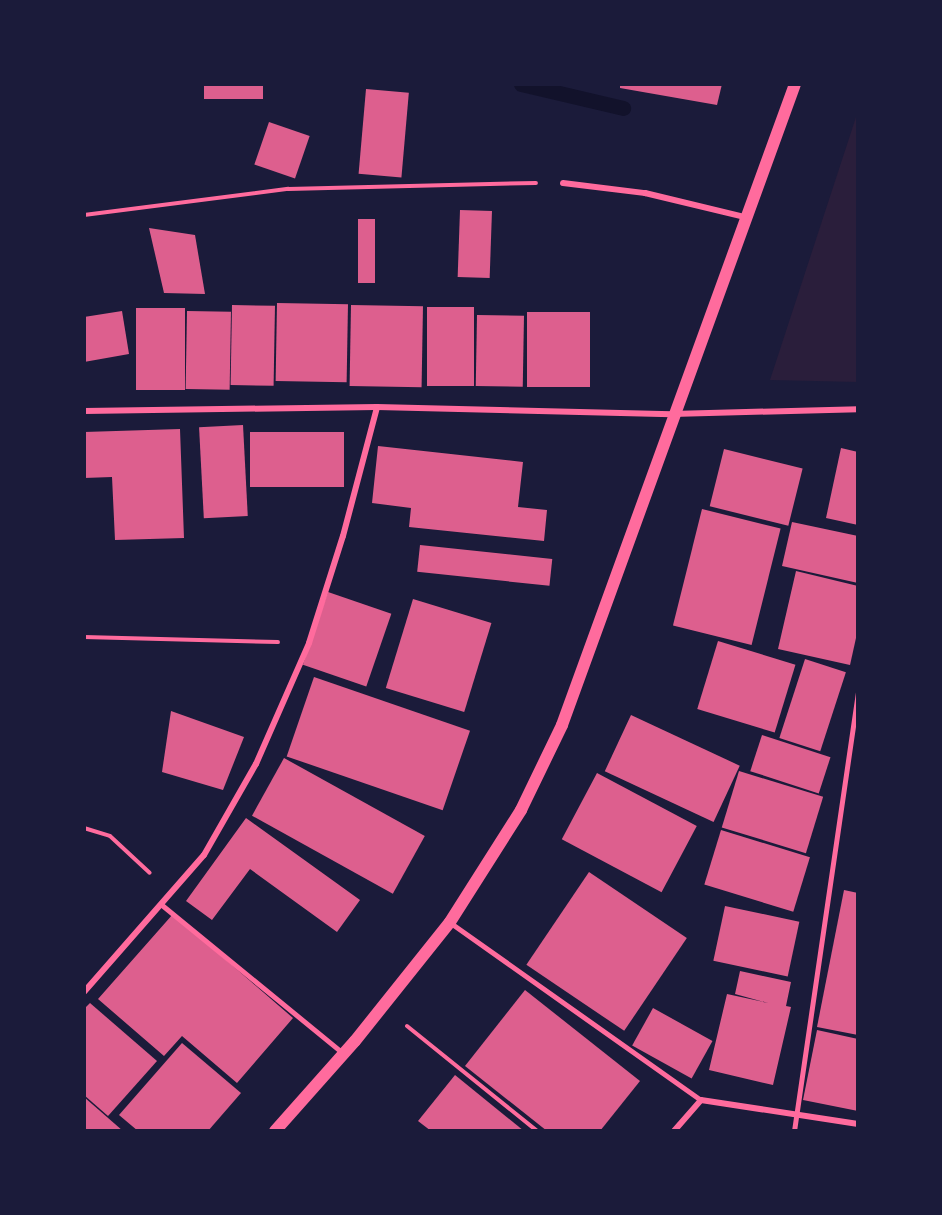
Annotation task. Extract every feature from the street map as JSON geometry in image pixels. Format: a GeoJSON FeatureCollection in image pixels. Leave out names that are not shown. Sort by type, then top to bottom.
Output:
{"type":"FeatureCollection","features":[{"type":"Feature","properties":{"kind":"main road"},"geometry":{"type":"LineString","coordinates":[[275,1131],[344,1054],[450,922],[521,810],[562,724],[672,414],[795,84]]}},
{"type":"Feature","properties":{"kind":"street"},"geometry":{"type":"LineString","coordinates":[[563,183],[645,193],[745,217]]}},
{"type":"Feature","properties":{"kind":"street"},"geometry":{"type":"LineString","coordinates":[[84,992],[173,893],[230,814],[261,754],[309,643],[343,536],[376,407]]}},
{"type":"Feature","properties":{"kind":"street"},"geometry":{"type":"LineString","coordinates":[[84,411],[376,407],[672,414],[858,409]]}},
{"type":"Feature","properties":{"kind":"street"},"geometry":{"type":"LineString","coordinates":[[674,1131],[701,1100],[858,1124]]}},
{"type":"Feature","properties":{"kind":"lane"},"geometry":{"type":"LineString","coordinates":[[794,1131],[858,693]]}},
{"type":"Feature","properties":{"kind":"lane"},"geometry":{"type":"LineString","coordinates":[[161,904],[344,1054]]}},
{"type":"Feature","properties":{"kind":"lane"},"geometry":{"type":"LineString","coordinates":[[450,922],[701,1100]]}},
{"type":"Feature","properties":{"kind":"path"},"geometry":{"type":"LineString","coordinates":[[84,215],[288,189],[563,183]]}},
{"type":"Feature","properties":{"kind":"path"},"geometry":{"type":"LineString","coordinates":[[84,637],[309,643]]}},
{"type":"Feature","properties":{"kind":"path"},"geometry":{"type":"LineString","coordinates":[[84,828],[110,836],[173,893]]}},
{"type":"Feature","properties":{"kind":"path"},"geometry":{"type":"LineString","coordinates":[[383,1006],[537,1131]]}},
{"type":"Feature","properties":{"kind":"shaded area"},"geometry":{"type":"Polygon","coordinates":[[[858,111],[858,382],[770,380],[858,111]]]}},
{"type":"Feature","properties":{"kind":"building"},"geometry":{"type":"Polygon","coordinates":[[[204,84],[263,84],[263,99],[204,99],[204,84]]]}},
{"type":"Feature","properties":{"kind":"building"},"geometry":{"type":"Polygon","coordinates":[[[620,84],[722,84],[717,105],[620,88],[620,84]]]}},
{"type":"Feature","properties":{"kind":"building"},"geometry":{"type":"Polygon","coordinates":[[[366,89],[409,93],[401,177],[359,174],[366,89]]]}},
{"type":"Feature","properties":{"kind":"building"},"geometry":{"type":"Polygon","coordinates":[[[269,122],[310,136],[295,179],[254,165],[269,122]]]}},
{"type":"Feature","properties":{"kind":"building"},"geometry":{"type":"Polygon","coordinates":[[[460,210],[492,211],[490,278],[458,277],[460,210]]]}},
{"type":"Feature","properties":{"kind":"building"},"geometry":{"type":"Polygon","coordinates":[[[358,219],[375,219],[375,283],[358,283],[358,219]]]}},
{"type":"Feature","properties":{"kind":"building"},"geometry":{"type":"Polygon","coordinates":[[[149,228],[195,235],[205,294],[164,293],[149,228]]]}},
{"type":"Feature","properties":{"kind":"building"},"geometry":{"type":"Polygon","coordinates":[[[277,303],[348,304],[347,382],[276,381],[277,303]]]}},
{"type":"Feature","properties":{"kind":"building"},"geometry":{"type":"Polygon","coordinates":[[[232,305],[275,306],[274,386],[231,385],[232,305]]]}},
{"type":"Feature","properties":{"kind":"building"},"geometry":{"type":"Polygon","coordinates":[[[351,305],[423,306],[422,387],[350,386],[351,305]]]}},
{"type":"Feature","properties":{"kind":"building"},"geometry":{"type":"Polygon","coordinates":[[[427,307],[474,307],[474,386],[427,386],[427,307]]]}},
{"type":"Feature","properties":{"kind":"building"},"geometry":{"type":"Polygon","coordinates":[[[136,308],[185,308],[185,390],[136,390],[136,308]]]}},
{"type":"Feature","properties":{"kind":"building"},"geometry":{"type":"Polygon","coordinates":[[[122,311],[129,354],[84,362],[84,317],[122,311]]]}},
{"type":"Feature","properties":{"kind":"building"},"geometry":{"type":"Polygon","coordinates":[[[187,311],[231,312],[230,390],[186,389],[187,311]]]}},
{"type":"Feature","properties":{"kind":"building"},"geometry":{"type":"Polygon","coordinates":[[[527,312],[590,312],[590,387],[527,387],[527,312]]]}},
{"type":"Feature","properties":{"kind":"building"},"geometry":{"type":"Polygon","coordinates":[[[477,315],[524,316],[523,387],[476,386],[477,315]]]}},
{"type":"Feature","properties":{"kind":"building"},"geometry":{"type":"Polygon","coordinates":[[[243,425],[248,516],[204,518],[199,427],[243,425]]]}},
{"type":"Feature","properties":{"kind":"building"},"geometry":{"type":"Polygon","coordinates":[[[180,429],[184,538],[115,540],[112,477],[84,478],[84,432],[180,429]]]}},
{"type":"Feature","properties":{"kind":"building"},"geometry":{"type":"Polygon","coordinates":[[[250,432],[344,432],[344,487],[250,487],[250,432]]]}},
{"type":"Feature","properties":{"kind":"building"},"geometry":{"type":"Polygon","coordinates":[[[378,446],[523,462],[518,507],[547,510],[544,541],[409,527],[411,508],[372,503],[378,446]]]}},
{"type":"Feature","properties":{"kind":"building"},"geometry":{"type":"Polygon","coordinates":[[[841,448],[858,452],[858,525],[826,518],[841,448]]]}},
{"type":"Feature","properties":{"kind":"building"},"geometry":{"type":"Polygon","coordinates":[[[724,449],[803,469],[788,526],[710,506],[724,449]]]}},
{"type":"Feature","properties":{"kind":"building"},"geometry":{"type":"Polygon","coordinates":[[[702,509],[781,529],[752,645],[673,625],[702,509]]]}},
{"type":"Feature","properties":{"kind":"building"},"geometry":{"type":"Polygon","coordinates":[[[792,522],[858,536],[858,583],[782,566],[792,522]]]}},
{"type":"Feature","properties":{"kind":"building"},"geometry":{"type":"Polygon","coordinates":[[[420,545],[552,559],[549,586],[417,572],[420,545]]]}},
{"type":"Feature","properties":{"kind":"building"},"geometry":{"type":"Polygon","coordinates":[[[796,571],[858,586],[858,629],[850,665],[778,649],[796,571]]]}},
{"type":"Feature","properties":{"kind":"building"},"geometry":{"type":"Polygon","coordinates":[[[328,592],[391,614],[366,687],[303,665],[328,592]]]}},
{"type":"Feature","properties":{"kind":"building"},"geometry":{"type":"Polygon","coordinates":[[[413,599],[491,623],[464,712],[386,688],[413,599]]]}},
{"type":"Feature","properties":{"kind":"building"},"geometry":{"type":"Polygon","coordinates":[[[718,641],[795,665],[775,733],[697,709],[718,641]]]}},
{"type":"Feature","properties":{"kind":"building"},"geometry":{"type":"Polygon","coordinates":[[[805,659],[846,672],[820,751],[779,738],[805,659]]]}},
{"type":"Feature","properties":{"kind":"building"},"geometry":{"type":"Polygon","coordinates":[[[314,677],[470,731],[443,810],[287,756],[314,677]]]}},
{"type":"Feature","properties":{"kind":"building"},"geometry":{"type":"Polygon","coordinates":[[[171,711],[244,737],[223,790],[162,772],[171,711]]]}},
{"type":"Feature","properties":{"kind":"building"},"geometry":{"type":"Polygon","coordinates":[[[631,715],[740,766],[714,822],[605,771],[631,715]]]}},
{"type":"Feature","properties":{"kind":"building"},"geometry":{"type":"Polygon","coordinates":[[[762,735],[830,757],[819,793],[750,771],[762,735]]]}},
{"type":"Feature","properties":{"kind":"building"},"geometry":{"type":"Polygon","coordinates":[[[284,758],[425,836],[393,894],[252,816],[284,758]]]}},
{"type":"Feature","properties":{"kind":"building"},"geometry":{"type":"Polygon","coordinates":[[[739,771],[823,797],[806,853],[722,827],[739,771]]]}},
{"type":"Feature","properties":{"kind":"building"},"geometry":{"type":"Polygon","coordinates":[[[597,773],[697,826],[662,892],[562,839],[597,773]]]}},
{"type":"Feature","properties":{"kind":"building"},"geometry":{"type":"Polygon","coordinates":[[[246,818],[360,900],[337,932],[250,869],[212,920],[186,901],[246,818]]]}},
{"type":"Feature","properties":{"kind":"building"},"geometry":{"type":"Polygon","coordinates":[[[721,830],[810,857],[793,912],[704,885],[721,830]]]}},
{"type":"Feature","properties":{"kind":"building"},"geometry":{"type":"Polygon","coordinates":[[[589,872],[687,938],[624,1031],[526,965],[589,872]]]}},
{"type":"Feature","properties":{"kind":"building"},"geometry":{"type":"Polygon","coordinates":[[[844,890],[858,893],[858,1035],[817,1027],[844,890]]]}},
{"type":"Feature","properties":{"kind":"building"},"geometry":{"type":"Polygon","coordinates":[[[725,906],[799,922],[788,977],[713,961],[725,906]]]}},
{"type":"Feature","properties":{"kind":"building"},"geometry":{"type":"Polygon","coordinates":[[[173,914],[293,1018],[237,1083],[182,1036],[164,1056],[98,999],[173,914]]]}},
{"type":"Feature","properties":{"kind":"building"},"geometry":{"type":"Polygon","coordinates":[[[740,971],[791,982],[786,1006],[791,1007],[773,1085],[709,1070],[727,994],[768,1003],[735,994],[740,971]]]}},
{"type":"Feature","properties":{"kind":"building"},"geometry":{"type":"Polygon","coordinates":[[[525,990],[640,1081],[600,1131],[547,1131],[465,1066],[525,990]]]}},
{"type":"Feature","properties":{"kind":"building"},"geometry":{"type":"Polygon","coordinates":[[[90,1003],[157,1061],[108,1116],[84,1095],[84,1009],[90,1003]]]}},
{"type":"Feature","properties":{"kind":"building"},"geometry":{"type":"Polygon","coordinates":[[[653,1008],[712,1041],[692,1079],[632,1046],[653,1008]]]}},
{"type":"Feature","properties":{"kind":"building"},"geometry":{"type":"Polygon","coordinates":[[[817,1030],[858,1039],[858,1111],[803,1100],[817,1030]]]}},
{"type":"Feature","properties":{"kind":"building"},"geometry":{"type":"Polygon","coordinates":[[[182,1043],[241,1093],[208,1131],[138,1131],[119,1115],[182,1043]]]}},
{"type":"Feature","properties":{"kind":"building"},"geometry":{"type":"Polygon","coordinates":[[[455,1075],[524,1131],[431,1131],[418,1121],[455,1075]]]}},
{"type":"Feature","properties":{"kind":"building"},"geometry":{"type":"Polygon","coordinates":[[[84,1097],[123,1131],[84,1131],[84,1097]]]}},
{"type":"Feature","properties":{"kind":"waterway"},"geometry":{"type":"LineString","coordinates":[[521,84],[623,108]]}}]}
